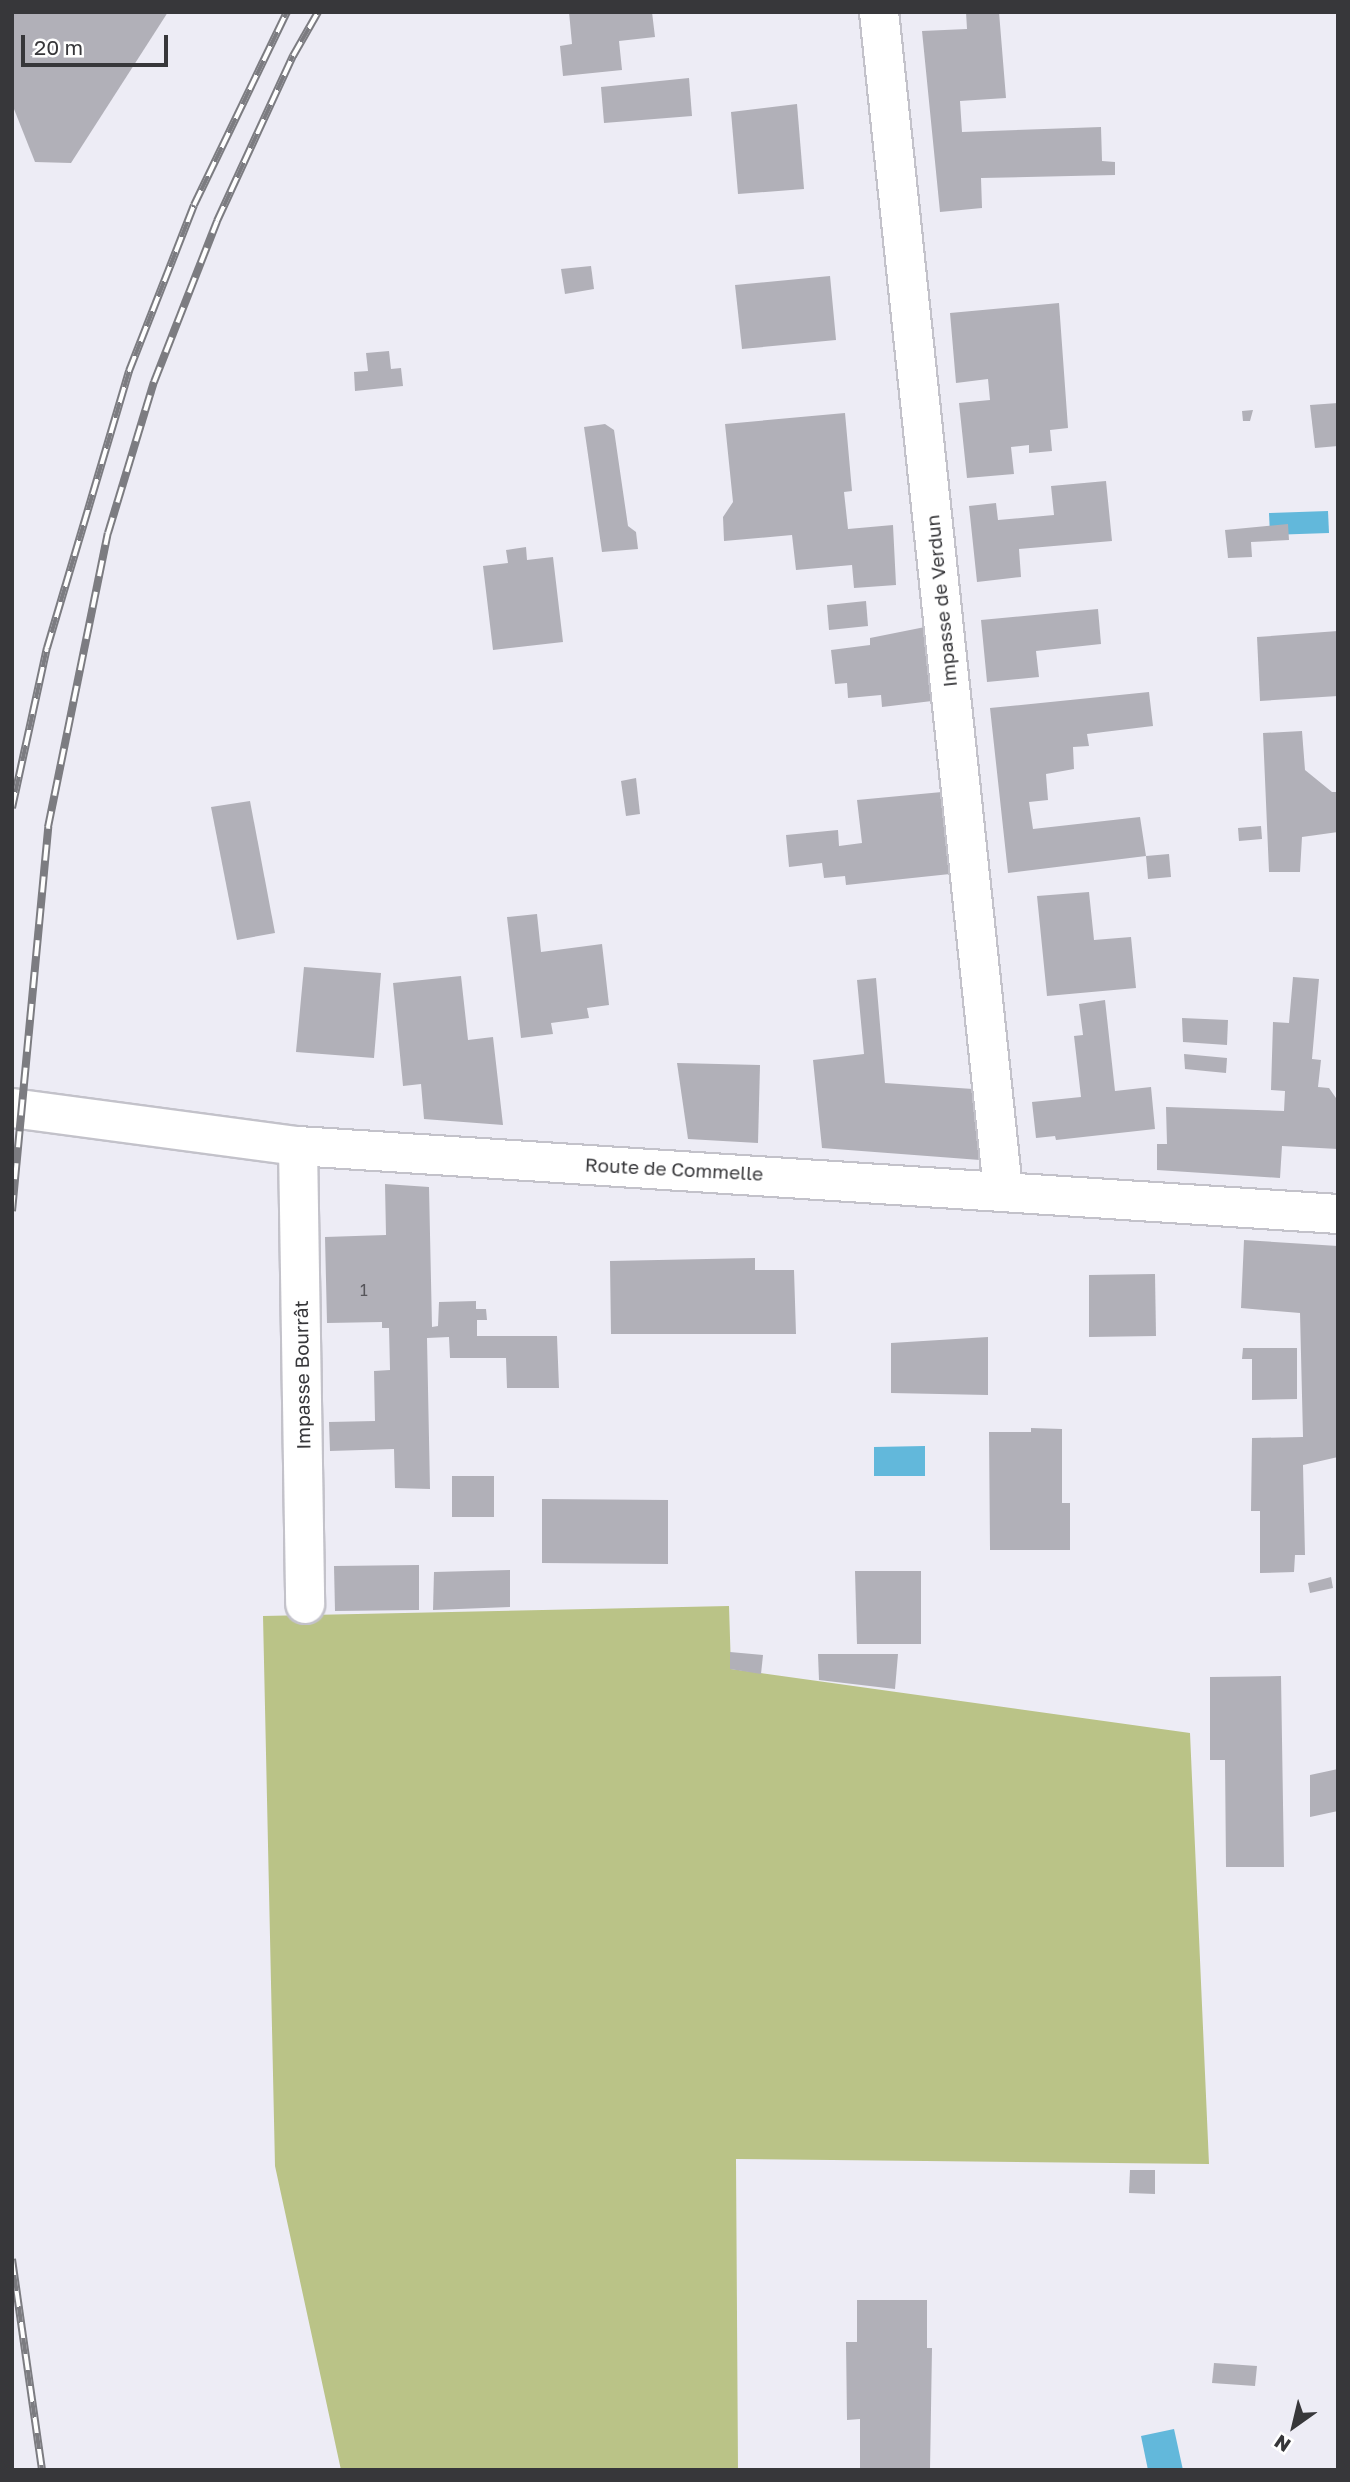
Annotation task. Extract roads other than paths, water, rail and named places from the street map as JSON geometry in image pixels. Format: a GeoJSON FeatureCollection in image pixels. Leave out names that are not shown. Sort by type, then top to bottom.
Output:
{"type":"FeatureCollection","features":[{"type":"Feature","properties":{"kind":"street","name":"Impasse de Verdun"},"geometry":{"type":"LineString","coordinates":[[879,12],[1003,1189]]}},
{"type":"Feature","properties":{"kind":"street","name":"Route de Commelle"},"geometry":{"type":"LineString","coordinates":[[12,1108],[298,1146],[1003,1189],[1338,1214]]}},
{"type":"Feature","properties":{"kind":"street","name":"Impasse Bourrât"},"geometry":{"type":"LineString","coordinates":[[298,1146],[305,1604]]}},
{"type":"Feature","properties":{"kind":"water"},"geometry":{"type":"Polygon","coordinates":[[[1328,511],[1329,533],[1270,535],[1269,513],[1328,511]]]}},
{"type":"Feature","properties":{"kind":"water"},"geometry":{"type":"Polygon","coordinates":[[[925,1446],[925,1476],[874,1476],[874,1447],[925,1446]]]}},
{"type":"Feature","properties":{"kind":"water"},"geometry":{"type":"Polygon","coordinates":[[[1174,2429],[1183,2470],[1148,2470],[1141,2436],[1174,2429]]]}},
{"type":"Feature","properties":{"kind":"railway"},"geometry":{"type":"LineString","coordinates":[[12,808],[47,648],[129,371],[194,205],[287,12]]}},
{"type":"Feature","properties":{"kind":"railway"},"geometry":{"type":"LineString","coordinates":[[12,1211],[48,827],[108,533],[154,382],[217,221],[293,56],[318,12]]}},
{"type":"Feature","properties":{"kind":"railway"},"geometry":{"type":"LineString","coordinates":[[12,2259],[42,2470]]}}]}
